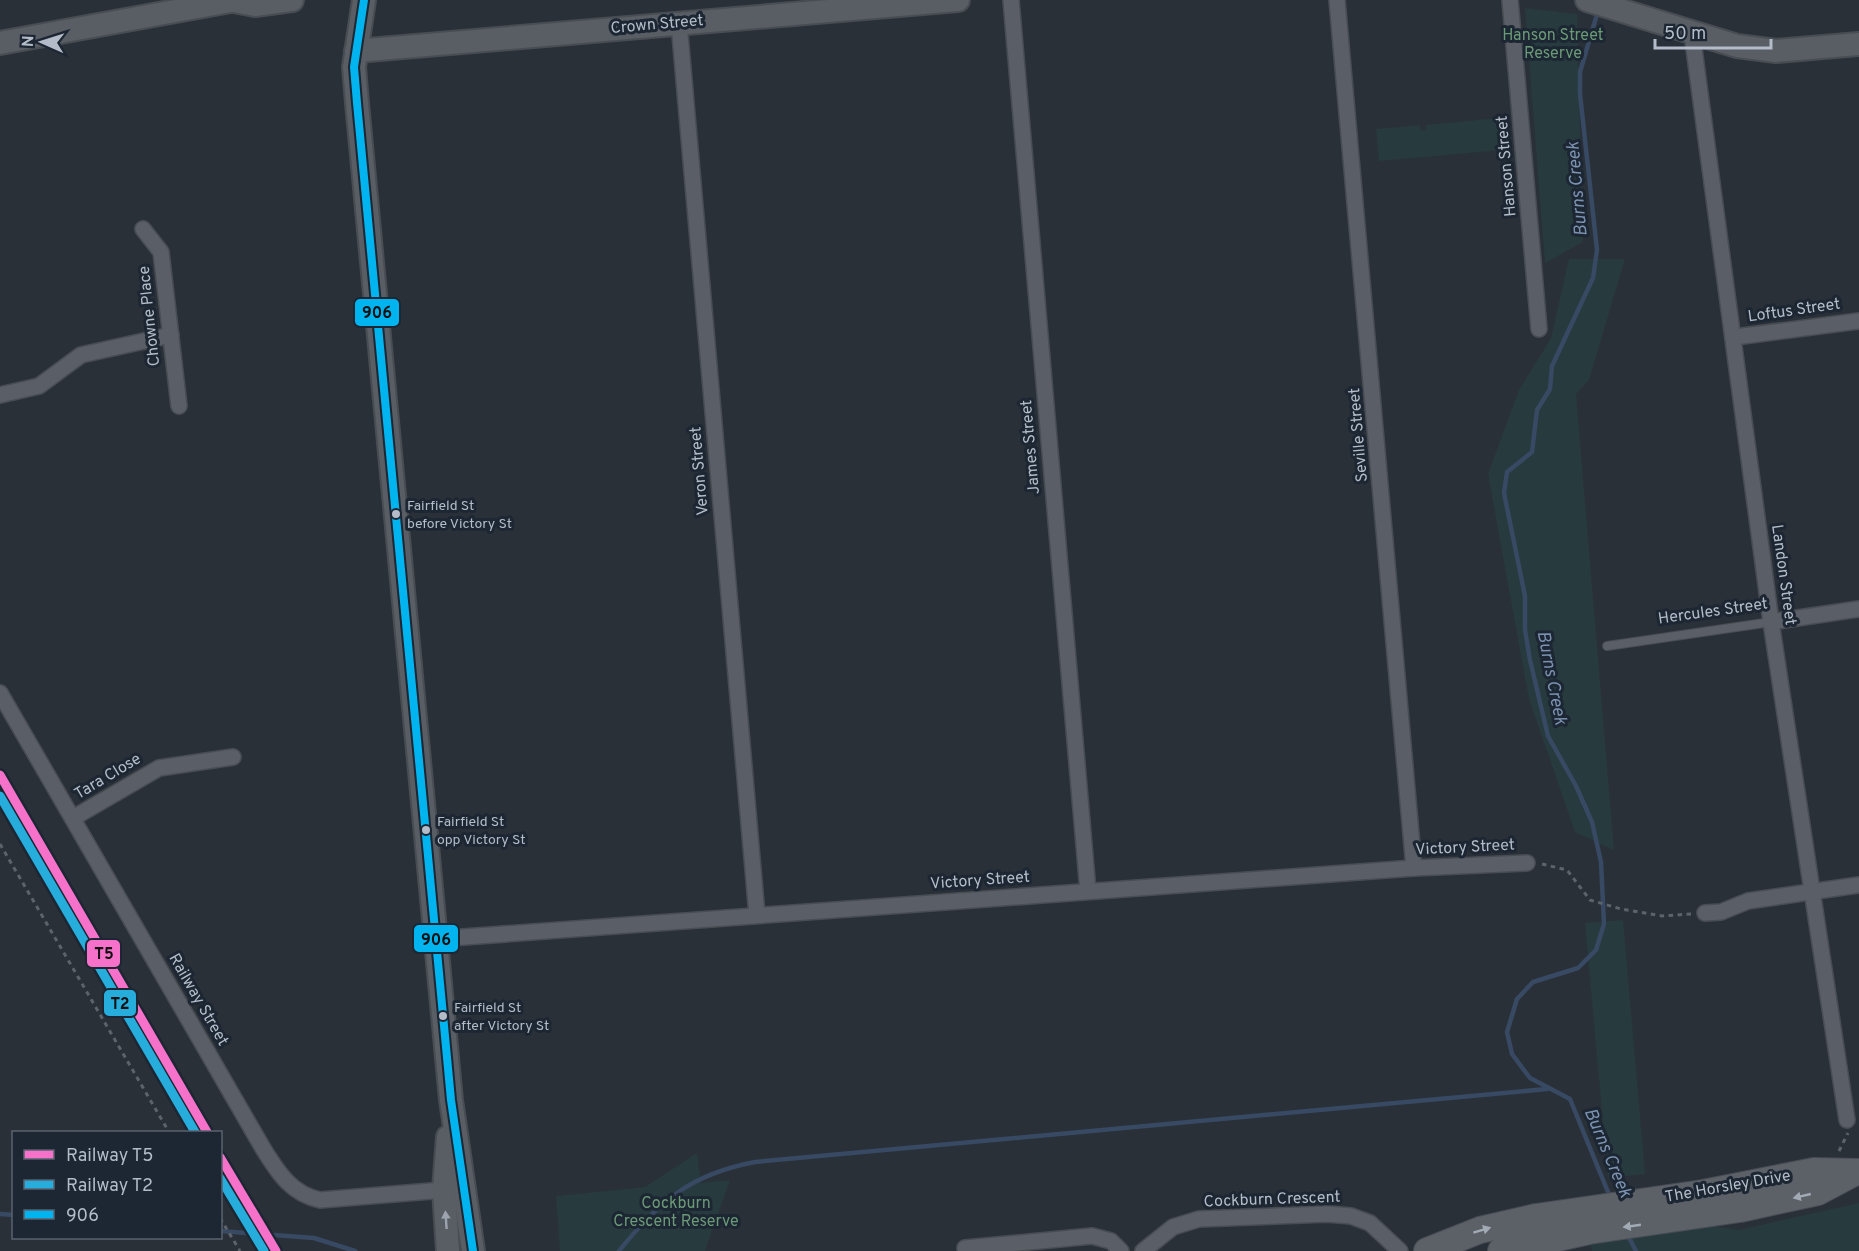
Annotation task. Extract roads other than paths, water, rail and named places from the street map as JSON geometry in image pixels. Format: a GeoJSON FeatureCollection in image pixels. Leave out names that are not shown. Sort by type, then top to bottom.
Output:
{"type":"FeatureCollection","features":[{"type":"Feature","properties":{"kind":"main road"},"geometry":{"type":"LineString","coordinates":[[0,43],[235,1],[255,6],[292,0]]}},
{"type":"Feature","properties":{"kind":"main road"},"geometry":{"type":"LineString","coordinates":[[364,0],[354,68],[451,1100],[473,1251]]}},
{"type":"Feature","properties":{"kind":"main road","name":"Crown Street"},"geometry":{"type":"LineString","coordinates":[[356,51],[679,23],[846,4],[958,0]]}},
{"type":"Feature","properties":{"kind":"main road"},"geometry":{"type":"LineString","coordinates":[[1587,0],[1737,46],[1776,51],[1859,44]]}},
{"type":"Feature","properties":{"kind":"main road"},"geometry":{"type":"LineString","coordinates":[[448,1251],[444,1190],[451,1100]]}},
{"type":"Feature","properties":{"kind":"main road","name":"The Horsley Drive"},"geometry":{"type":"LineString","coordinates":[[1427,1251],[1507,1223],[1588,1220],[1673,1209],[1740,1209],[1818,1192],[1857,1172]]}},
{"type":"Feature","properties":{"kind":"main road"},"geometry":{"type":"LineString","coordinates":[[464,1179],[465,1251]]}},
{"type":"Feature","properties":{"kind":"main road","name":"The Horsley Drive"},"geometry":{"type":"LineString","coordinates":[[1501,1251],[1588,1220]]}},
{"type":"Feature","properties":{"kind":"street","name":"James Street"},"geometry":{"type":"LineString","coordinates":[[1011,0],[1088,891]]}},
{"type":"Feature","properties":{"kind":"street","name":"Seville Street"},"geometry":{"type":"LineString","coordinates":[[1337,0],[1414,868]]}},
{"type":"Feature","properties":{"kind":"street","name":"Hanson Street"},"geometry":{"type":"LineString","coordinates":[[1510,0],[1539,329]]}},
{"type":"Feature","properties":{"kind":"street","name":"Veron Street"},"geometry":{"type":"LineString","coordinates":[[679,23],[757,915]]}},
{"type":"Feature","properties":{"kind":"street","name":"Landon Street"},"geometry":{"type":"LineString","coordinates":[[1692,34],[1735,337],[1771,622],[1814,891],[1847,1120]]}},
{"type":"Feature","properties":{"kind":"street","name":"Chowne Place"},"geometry":{"type":"LineString","coordinates":[[142,229],[161,252],[179,406]]}},
{"type":"Feature","properties":{"kind":"street","name":"Loftus Street"},"geometry":{"type":"LineString","coordinates":[[1735,337],[1859,321]]}},
{"type":"Feature","properties":{"kind":"street"},"geometry":{"type":"LineString","coordinates":[[0,395],[39,387],[81,355],[171,335]]}},
{"type":"Feature","properties":{"kind":"street","name":"Hercules Street"},"geometry":{"type":"LineString","coordinates":[[1771,622],[1859,609]]}},
{"type":"Feature","properties":{"kind":"street","name":"Railway Street"},"geometry":{"type":"LineString","coordinates":[[0,693],[264,1150],[287,1182],[306,1197],[320,1200],[444,1190]]}},
{"type":"Feature","properties":{"kind":"street","name":"Tara Close"},"geometry":{"type":"LineString","coordinates":[[73,819],[159,768],[232,757]]}},
{"type":"Feature","properties":{"kind":"street","name":"Victory Street"},"geometry":{"type":"LineString","coordinates":[[436,939],[1414,868],[1527,863]]}},
{"type":"Feature","properties":{"kind":"street"},"geometry":{"type":"LineString","coordinates":[[1705,913],[1721,912],[1748,901],[1859,885]]}},
{"type":"Feature","properties":{"kind":"street","name":"Cockburn Crescent"},"geometry":{"type":"LineString","coordinates":[[1143,1251],[1173,1227],[1198,1219],[1327,1214],[1351,1216],[1370,1223],[1400,1251]]}},
{"type":"Feature","properties":{"kind":"street"},"geometry":{"type":"LineString","coordinates":[[964,1248],[1092,1236],[1111,1241],[1121,1251]]}},
{"type":"Feature","properties":{"kind":"lane","name":"Hercules Street"},"geometry":{"type":"LineString","coordinates":[[1607,646],[1771,622]]}},
{"type":"Feature","properties":{"kind":"waterway","name":"Burns Creek"},"geometry":{"type":"LineString","coordinates":[[1598,11],[1580,72],[1580,94],[1597,250],[1593,278],[1552,366],[1550,389],[1537,410],[1532,452],[1507,472],[1504,493],[1525,596],[1525,630],[1530,660],[1548,736],[1576,786],[1592,822],[1601,862],[1604,924],[1596,950],[1578,968],[1533,982],[1517,999],[1507,1032],[1512,1054],[1530,1078],[1570,1099],[1610,1197]]}},
{"type":"Feature","properties":{"kind":"waterway"},"geometry":{"type":"LineString","coordinates":[[619,1251],[648,1218],[678,1192],[712,1174],[755,1162],[1547,1089]]}},
{"type":"Feature","properties":{"kind":"waterway"},"geometry":{"type":"LineString","coordinates":[[0,1214],[12,1215]]}},
{"type":"Feature","properties":{"kind":"waterway"},"geometry":{"type":"LineString","coordinates":[[222,1231],[314,1238],[355,1251]]}},
{"type":"Feature","properties":{"kind":"waterway","name":"Burns Creek"},"geometry":{"type":"LineString","coordinates":[[1626,1232],[1636,1251]]}},
{"type":"Feature","properties":{"kind":"rail line","name":"T5"},"geometry":{"type":"LineString","coordinates":[[0,775],[206,1131]]}},
{"type":"Feature","properties":{"kind":"rail line","name":"T2"},"geometry":{"type":"LineString","coordinates":[[0,796],[194,1131]]}},
{"type":"Feature","properties":{"kind":"rail line","name":"T5"},"geometry":{"type":"LineString","coordinates":[[222,1160],[276,1251]]}},
{"type":"Feature","properties":{"kind":"rail line","name":"T2"},"geometry":{"type":"LineString","coordinates":[[222,1181],[264,1251]]}},
{"type":"Feature","properties":{"kind":"place","name":"Fairfield St before Victory St"},"geometry":{"type":"Point","coordinates":[396,514]}},
{"type":"Feature","properties":{"kind":"place","name":"Fairfield St opp Victory St"},"geometry":{"type":"Point","coordinates":[426,830]}},
{"type":"Feature","properties":{"kind":"place","name":"Fairfield St after Victory St"},"geometry":{"type":"Point","coordinates":[443,1016]}},
{"type":"Feature","properties":{"kind":"park label","name":"Hanson Street Reserve"},"geometry":{"type":"Point","coordinates":[1553,45]}},
{"type":"Feature","properties":{"kind":"park label","name":"Cockburn Crescent Reserve"},"geometry":{"type":"Point","coordinates":[676,1213]}}]}
